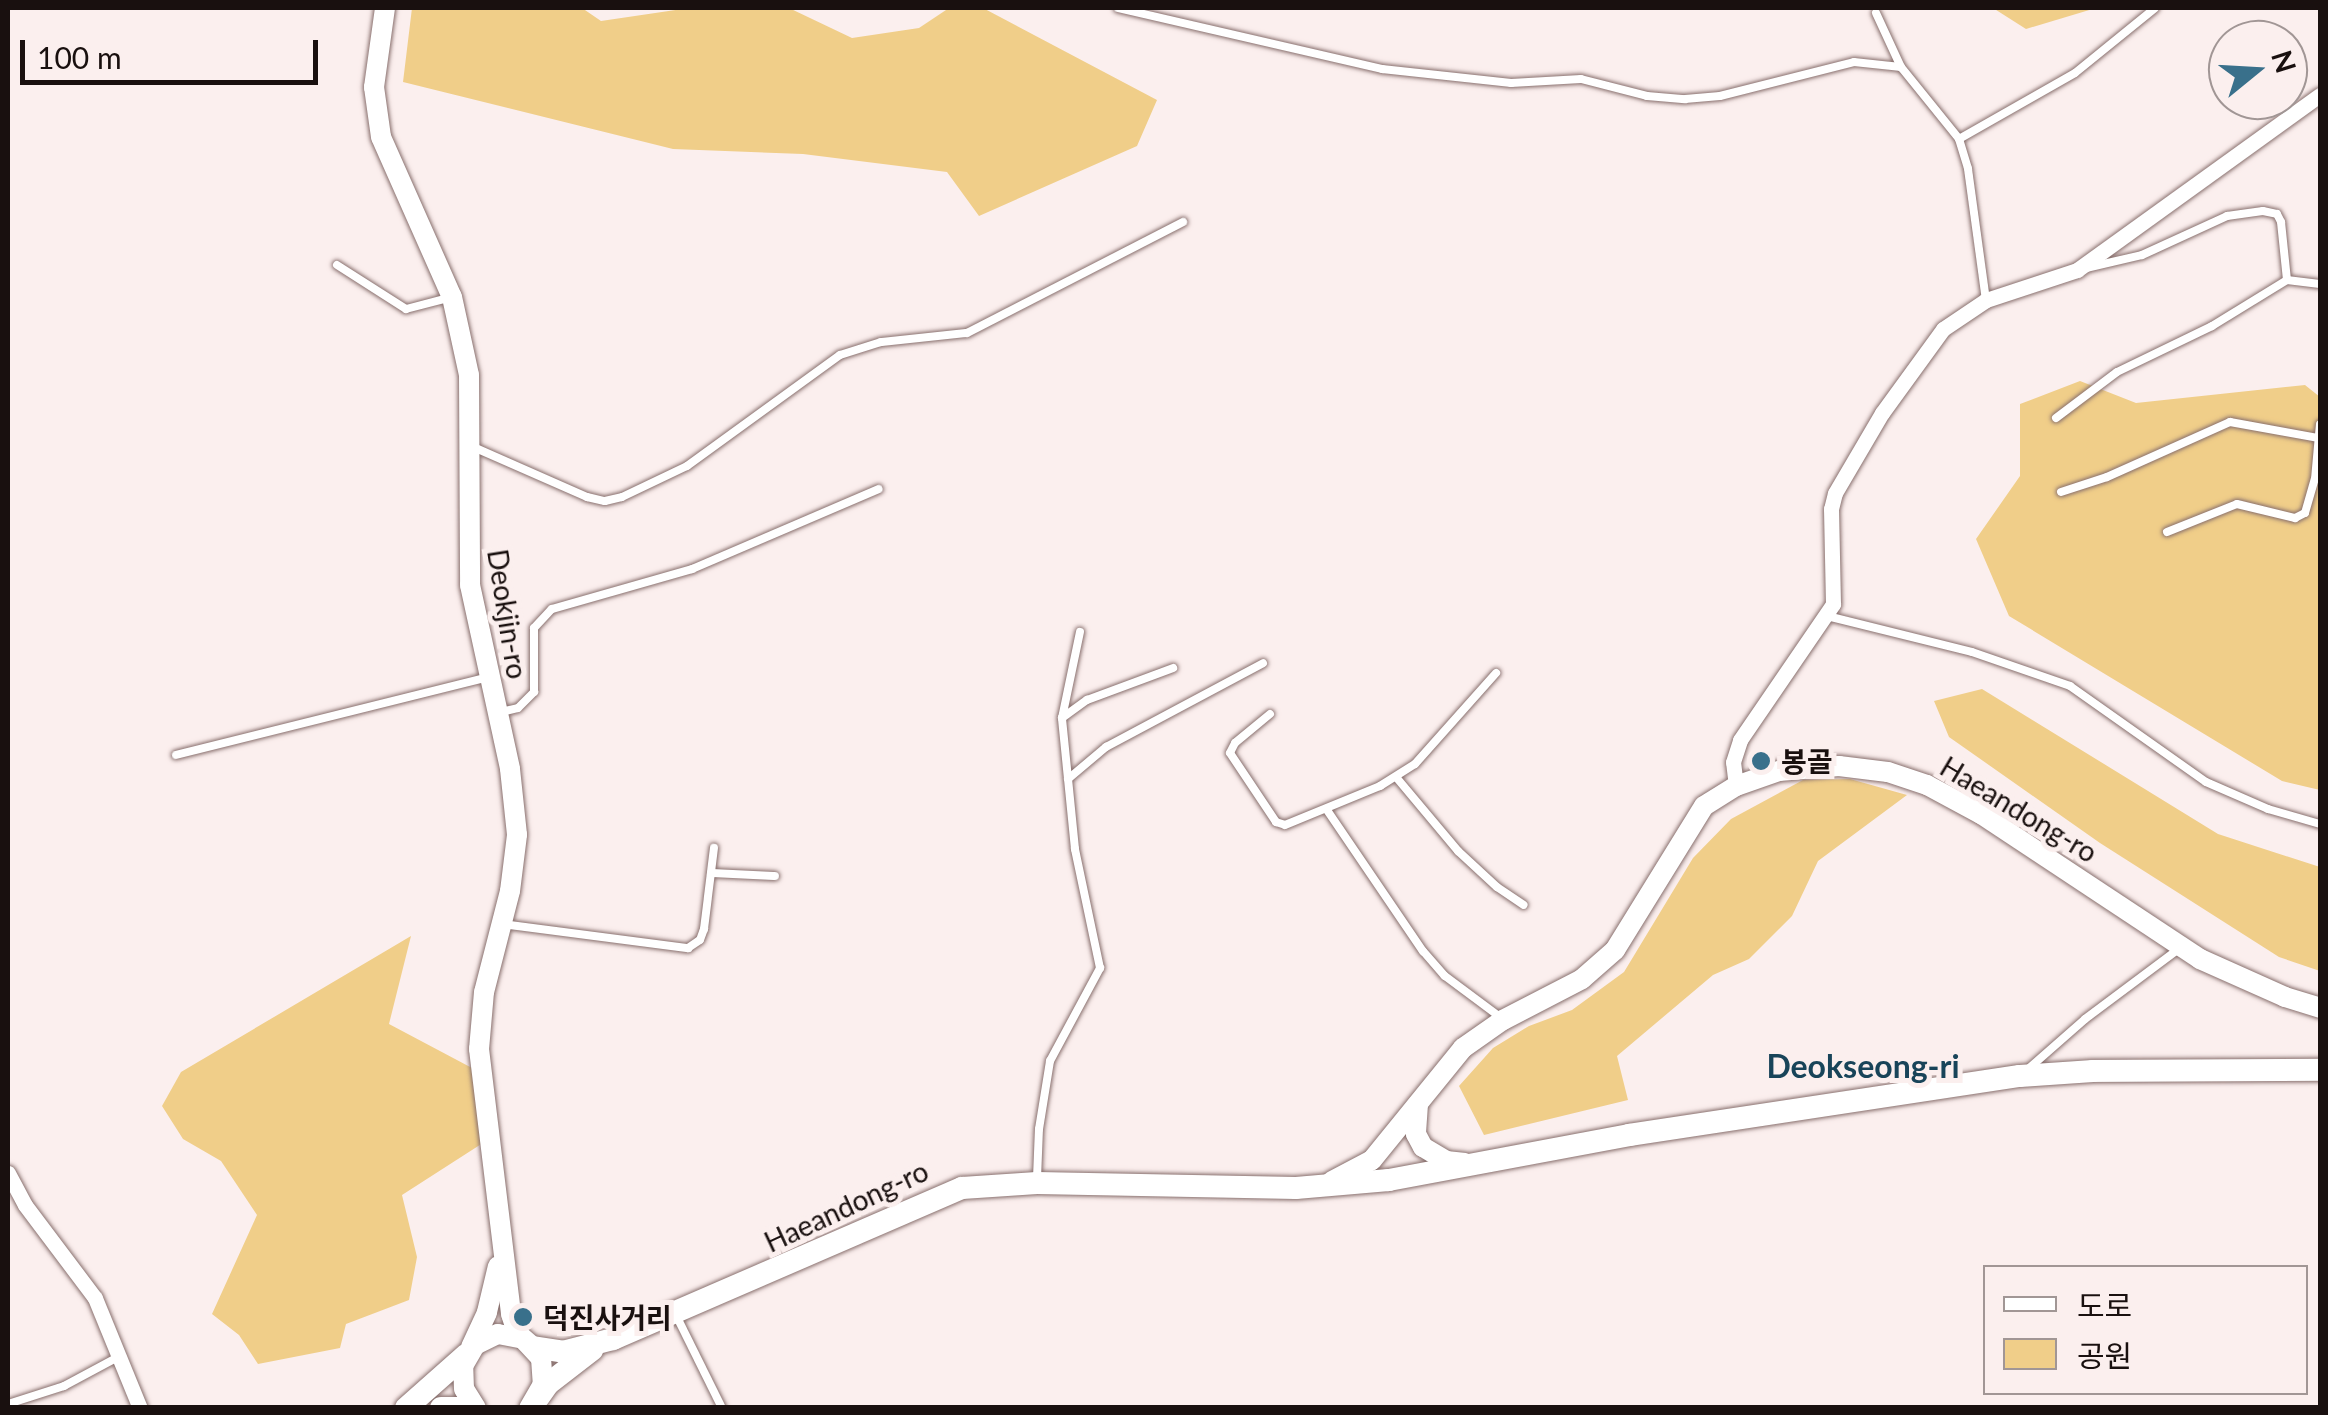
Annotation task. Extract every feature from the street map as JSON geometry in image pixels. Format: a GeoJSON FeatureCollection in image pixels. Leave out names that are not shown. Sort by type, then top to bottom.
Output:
{"type":"FeatureCollection","features":[{"type":"Feature","properties":{"kind":"main road","name":"Haeandong-ro"},"geometry":{"type":"LineString","coordinates":[[533,1348],[563,1352],[612,1339],[676,1315],[938,1195],[988,1184],[1296,1188],[1388,1180],[1467,1163],[2020,1076],[2093,1071],[2320,1070]]}},
{"type":"Feature","properties":{"kind":"main road","name":"Haeandong-ro"},"geometry":{"type":"LineString","coordinates":[[532,1405],[575,1362],[612,1339]]}},
{"type":"Feature","properties":{"kind":"main road"},"geometry":{"type":"LineString","coordinates":[[406,1408],[467,1354]]}},
{"type":"Feature","properties":{"kind":"main road"},"geometry":{"type":"LineString","coordinates":[[441,1408],[474,1408]]}},
{"type":"Feature","properties":{"kind":"street","name":"Deokjin-ro"},"geometry":{"type":"LineString","coordinates":[[384,8],[374,87],[380,136],[452,297],[465,346],[471,446],[470,585],[510,768],[517,835],[502,924],[484,992],[479,1049],[510,1314],[518,1333],[533,1348]]}},
{"type":"Feature","properties":{"kind":"street"},"geometry":{"type":"LineString","coordinates":[[1736,786],[1733,762],[1740,740],[1827,616],[1835,590],[1831,509],[1844,474],[1943,329],[1986,300],[2076,270],[2320,95]]}},
{"type":"Feature","properties":{"kind":"street","name":"Haeandong-ro"},"geometry":{"type":"LineString","coordinates":[[1296,1188],[1340,1179],[1372,1160],[1463,1048],[1504,1020],[1582,978],[1614,950],[1704,806],[1736,786],[1779,771],[1818,766],[1907,777],[1982,814],[2180,948],[2224,972],[2320,1008]]}},
{"type":"Feature","properties":{"kind":"street"},"geometry":{"type":"LineString","coordinates":[[1418,1100],[1415,1118],[1423,1147],[1446,1161],[1467,1163]]}},
{"type":"Feature","properties":{"kind":"street"},"geometry":{"type":"LineString","coordinates":[[8,1173],[24,1206],[95,1298],[140,1408]]}},
{"type":"Feature","properties":{"kind":"street"},"geometry":{"type":"LineString","coordinates":[[474,1408],[462,1378],[467,1354],[487,1312],[502,1239]]}},
{"type":"Feature","properties":{"kind":"street"},"geometry":{"type":"LineString","coordinates":[[467,1354],[486,1338],[498,1334],[511,1335],[533,1348],[544,1371],[532,1405]]}},
{"type":"Feature","properties":{"kind":"lane"},"geometry":{"type":"LineString","coordinates":[[1118,8],[1382,69],[1511,83],[1581,79],[1647,96],[1685,99],[1720,96],[1854,62],[1901,67]]}},
{"type":"Feature","properties":{"kind":"lane"},"geometry":{"type":"LineString","coordinates":[[1959,139],[2075,73],[2155,8]]}},
{"type":"Feature","properties":{"kind":"lane"},"geometry":{"type":"LineString","coordinates":[[1876,14],[1901,67],[1959,139],[1968,168],[1986,300]]}},
{"type":"Feature","properties":{"kind":"lane"},"geometry":{"type":"LineString","coordinates":[[2076,270],[2142,255],[2227,216],[2262,212],[2277,214],[2282,222],[2287,280]]}},
{"type":"Feature","properties":{"kind":"lane"},"geometry":{"type":"LineString","coordinates":[[471,446],[586,497],[605,501],[622,497],[687,466],[840,355],[871,344],[966,332],[1183,222]]}},
{"type":"Feature","properties":{"kind":"lane"},"geometry":{"type":"LineString","coordinates":[[336,265],[406,309],[452,297]]}},
{"type":"Feature","properties":{"kind":"lane"},"geometry":{"type":"LineString","coordinates":[[2056,418],[2117,372],[2212,326],[2287,280],[2320,284]]}},
{"type":"Feature","properties":{"kind":"lane"},"geometry":{"type":"LineString","coordinates":[[2061,492],[2230,422],[2318,438]]}},
{"type":"Feature","properties":{"kind":"lane"},"geometry":{"type":"LineString","coordinates":[[2167,532],[2237,504],[2296,518],[2305,513],[2315,480],[2320,424]]}},
{"type":"Feature","properties":{"kind":"lane"},"geometry":{"type":"LineString","coordinates":[[497,713],[518,708],[534,692],[532,639],[541,616],[552,609],[692,569],[879,489]]}},
{"type":"Feature","properties":{"kind":"lane"},"geometry":{"type":"LineString","coordinates":[[1827,616],[1972,652],[2059,681],[2206,782],[2268,809],[2320,824]]}},
{"type":"Feature","properties":{"kind":"lane"},"geometry":{"type":"LineString","coordinates":[[1037,1183],[1039,1129],[1050,1060],[1100,968],[1081,885],[1062,718],[1080,632]]}},
{"type":"Feature","properties":{"kind":"lane"},"geometry":{"type":"LineString","coordinates":[[1068,779],[1106,747],[1263,663]]}},
{"type":"Feature","properties":{"kind":"lane"},"geometry":{"type":"LineString","coordinates":[[1062,718],[1087,700],[1172,668]]}},
{"type":"Feature","properties":{"kind":"lane"},"geometry":{"type":"LineString","coordinates":[[1270,714],[1235,743],[1230,753],[1276,822],[1285,825],[1396,777],[1432,750],[1496,673]]}},
{"type":"Feature","properties":{"kind":"lane"},"geometry":{"type":"LineString","coordinates":[[176,755],[488,678]]}},
{"type":"Feature","properties":{"kind":"lane"},"geometry":{"type":"LineString","coordinates":[[1396,777],[1458,852],[1497,888],[1524,904]]}},
{"type":"Feature","properties":{"kind":"lane"},"geometry":{"type":"LineString","coordinates":[[1327,810],[1423,952],[1445,976],[1504,1020]]}},
{"type":"Feature","properties":{"kind":"lane"},"geometry":{"type":"LineString","coordinates":[[502,924],[688,948],[700,940],[704,929],[714,848]]}},
{"type":"Feature","properties":{"kind":"lane"},"geometry":{"type":"LineString","coordinates":[[710,873],[775,876]]}},
{"type":"Feature","properties":{"kind":"lane"},"geometry":{"type":"LineString","coordinates":[[2020,1076],[2085,1019],[2180,948]]}},
{"type":"Feature","properties":{"kind":"lane"},"geometry":{"type":"LineString","coordinates":[[676,1315],[722,1408]]}},
{"type":"Feature","properties":{"kind":"lane"},"geometry":{"type":"LineString","coordinates":[[8,1404],[64,1386],[120,1356]]}},
{"type":"Feature","properties":{"kind":"green space"},"geometry":{"type":"Polygon","coordinates":[[[412,8],[582,8],[601,21],[689,8],[789,8],[852,38],[919,28],[949,8],[983,8],[1157,100],[1137,146],[979,216],[947,172],[803,154],[673,149],[403,82],[412,8]]]}},
{"type":"Feature","properties":{"kind":"green space"},"geometry":{"type":"Polygon","coordinates":[[[1993,8],[2096,8],[2026,29],[1993,8]]]}},
{"type":"Feature","properties":{"kind":"green space"},"geometry":{"type":"Polygon","coordinates":[[[2080,381],[2136,403],[2305,385],[2320,397],[2320,790],[2282,781],[2009,616],[1976,539],[2020,476],[2020,404],[2080,381]]]}},
{"type":"Feature","properties":{"kind":"green space"},"geometry":{"type":"Polygon","coordinates":[[[1982,689],[2218,834],[2320,867],[2320,971],[2279,957],[2100,843],[1949,737],[1934,701],[1982,689]]]}},
{"type":"Feature","properties":{"kind":"green space"},"geometry":{"type":"Polygon","coordinates":[[[1850,779],[1907,795],[1818,861],[1792,916],[1749,959],[1713,975],[1617,1056],[1628,1100],[1484,1135],[1459,1086],[1493,1048],[1529,1026],[1572,1010],[1624,972],[1693,858],[1731,819],[1803,780],[1850,779]]]}},
{"type":"Feature","properties":{"kind":"green space"},"geometry":{"type":"Polygon","coordinates":[[[411,936],[389,1024],[472,1068],[486,1141],[402,1195],[417,1257],[409,1300],[346,1324],[340,1348],[258,1364],[239,1335],[212,1314],[257,1215],[221,1161],[183,1139],[162,1106],[181,1072],[411,936]]]}},
{"type":"Feature","properties":{"kind":"place","name":"봉골"},"geometry":{"type":"Point","coordinates":[1761,761]}},
{"type":"Feature","properties":{"kind":"place","name":"덕진사거리"},"geometry":{"type":"Point","coordinates":[523,1317]}},
{"type":"Feature","properties":{"kind":"district","name":"Deokseong-ri"},"geometry":{"type":"Point","coordinates":[1863,1066]}}]}
